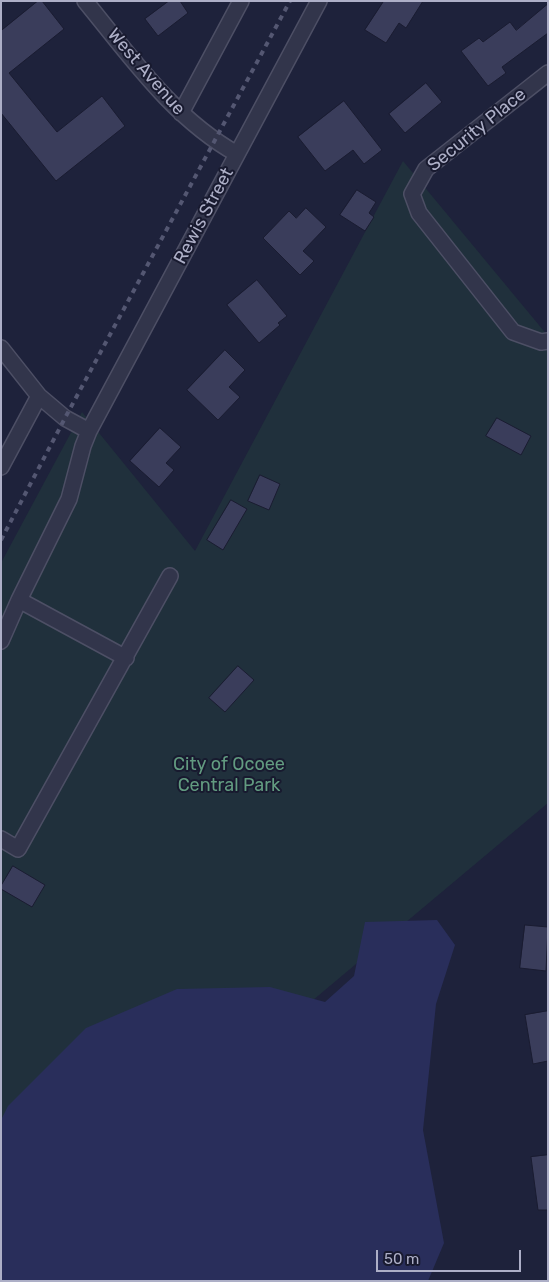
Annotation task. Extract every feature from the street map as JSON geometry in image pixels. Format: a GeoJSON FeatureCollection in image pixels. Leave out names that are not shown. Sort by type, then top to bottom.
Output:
{"type":"FeatureCollection","features":[{"type":"Feature","properties":{"kind":"street","name":"West Avenue"},"geometry":{"type":"LineString","coordinates":[[85,1],[167,100],[215,142],[237,154]]}},
{"type":"Feature","properties":{"kind":"street"},"geometry":{"type":"LineString","coordinates":[[181,113],[241,1]]}},
{"type":"Feature","properties":{"kind":"street","name":"Rewis Street"},"geometry":{"type":"LineString","coordinates":[[1,641],[19,600],[69,500],[89,430],[319,1]]}},
{"type":"Feature","properties":{"kind":"street","name":"Security Place"},"geometry":{"type":"LineString","coordinates":[[544,341],[514,332],[419,213],[412,194],[426,168],[548,73]]}},
{"type":"Feature","properties":{"kind":"street"},"geometry":{"type":"LineString","coordinates":[[1,348],[39,396],[65,418],[89,430]]}},
{"type":"Feature","properties":{"kind":"street"},"geometry":{"type":"LineString","coordinates":[[1,467],[39,396]]}},
{"type":"Feature","properties":{"kind":"street"},"geometry":{"type":"LineString","coordinates":[[1,840],[18,849],[170,576]]}},
{"type":"Feature","properties":{"kind":"street"},"geometry":{"type":"LineString","coordinates":[[19,600],[126,658]]}},
{"type":"Feature","properties":{"kind":"green space","name":"City of Ocoee Central Park"},"geometry":{"type":"Polygon","coordinates":[[[403,161],[548,336],[548,803],[269,1037],[1,1281],[1,563],[82,412],[195,551],[403,161]]]}},
{"type":"Feature","properties":{"kind":"water"},"geometry":{"type":"Polygon","coordinates":[[[437,920],[455,945],[436,1004],[423,1130],[444,1243],[428,1281],[1,1281],[1,1120],[8,1106],[86,1028],[177,989],[270,987],[325,1002],[354,976],[365,922],[437,920]]]}},
{"type":"Feature","properties":{"kind":"building"},"geometry":{"type":"Polygon","coordinates":[[[38,1],[42,1],[64,29],[9,73],[57,132],[102,96],[125,126],[56,181],[1,113],[1,31],[38,1]]]}},
{"type":"Feature","properties":{"kind":"building"},"geometry":{"type":"Polygon","coordinates":[[[169,1],[180,1],[188,13],[158,36],[145,19],[169,1]]]}},
{"type":"Feature","properties":{"kind":"building"},"geometry":{"type":"Polygon","coordinates":[[[384,1],[423,1],[406,28],[399,23],[386,43],[365,30],[384,1]]]}},
{"type":"Feature","properties":{"kind":"building"},"geometry":{"type":"Polygon","coordinates":[[[548,4],[548,33],[502,67],[506,73],[488,86],[461,51],[479,38],[483,42],[510,22],[516,30],[548,4]]]}},
{"type":"Feature","properties":{"kind":"building"},"geometry":{"type":"Polygon","coordinates":[[[426,83],[442,102],[405,133],[389,114],[426,83]]]}},
{"type":"Feature","properties":{"kind":"building"},"geometry":{"type":"Polygon","coordinates":[[[344,101],[382,150],[364,164],[353,150],[325,171],[298,137],[344,101]]]}},
{"type":"Feature","properties":{"kind":"building"},"geometry":{"type":"Polygon","coordinates":[[[357,190],[376,202],[369,213],[374,217],[365,231],[340,215],[357,190]]]}},
{"type":"Feature","properties":{"kind":"building"},"geometry":{"type":"Polygon","coordinates":[[[306,208],[326,227],[303,251],[314,261],[300,275],[263,238],[289,211],[296,218],[306,208]]]}},
{"type":"Feature","properties":{"kind":"building"},"geometry":{"type":"Polygon","coordinates":[[[257,280],[287,316],[278,323],[280,325],[259,343],[227,305],[257,280]]]}},
{"type":"Feature","properties":{"kind":"building"},"geometry":{"type":"Polygon","coordinates":[[[225,350],[245,370],[229,387],[240,397],[218,420],[187,390],[225,350]]]}},
{"type":"Feature","properties":{"kind":"building"},"geometry":{"type":"Polygon","coordinates":[[[497,418],[531,436],[521,455],[486,436],[497,418]]]}},
{"type":"Feature","properties":{"kind":"building"},"geometry":{"type":"Polygon","coordinates":[[[160,428],[181,447],[166,463],[174,470],[159,487],[130,461],[160,428]]]}},
{"type":"Feature","properties":{"kind":"building"},"geometry":{"type":"Polygon","coordinates":[[[260,475],[280,484],[269,510],[248,501],[260,475]]]}},
{"type":"Feature","properties":{"kind":"building"},"geometry":{"type":"Polygon","coordinates":[[[231,500],[247,509],[223,550],[207,540],[231,500]]]}},
{"type":"Feature","properties":{"kind":"building"},"geometry":{"type":"Polygon","coordinates":[[[238,666],[254,680],[225,712],[209,698],[238,666]]]}},
{"type":"Feature","properties":{"kind":"building"},"geometry":{"type":"Polygon","coordinates":[[[13,866],[45,885],[32,907],[1,889],[13,866]]]}},
{"type":"Feature","properties":{"kind":"building"},"geometry":{"type":"Polygon","coordinates":[[[525,925],[548,927],[546,971],[520,968],[525,925]]]}},
{"type":"Feature","properties":{"kind":"building"},"geometry":{"type":"Polygon","coordinates":[[[548,1011],[548,1061],[533,1064],[525,1015],[548,1011]]]}},
{"type":"Feature","properties":{"kind":"building"},"geometry":{"type":"Polygon","coordinates":[[[548,1155],[548,1210],[538,1210],[531,1157],[548,1155]]]}},
{"type":"Feature","properties":{"kind":"railway"},"geometry":{"type":"LineString","coordinates":[[1,540],[290,1]]}}]}
